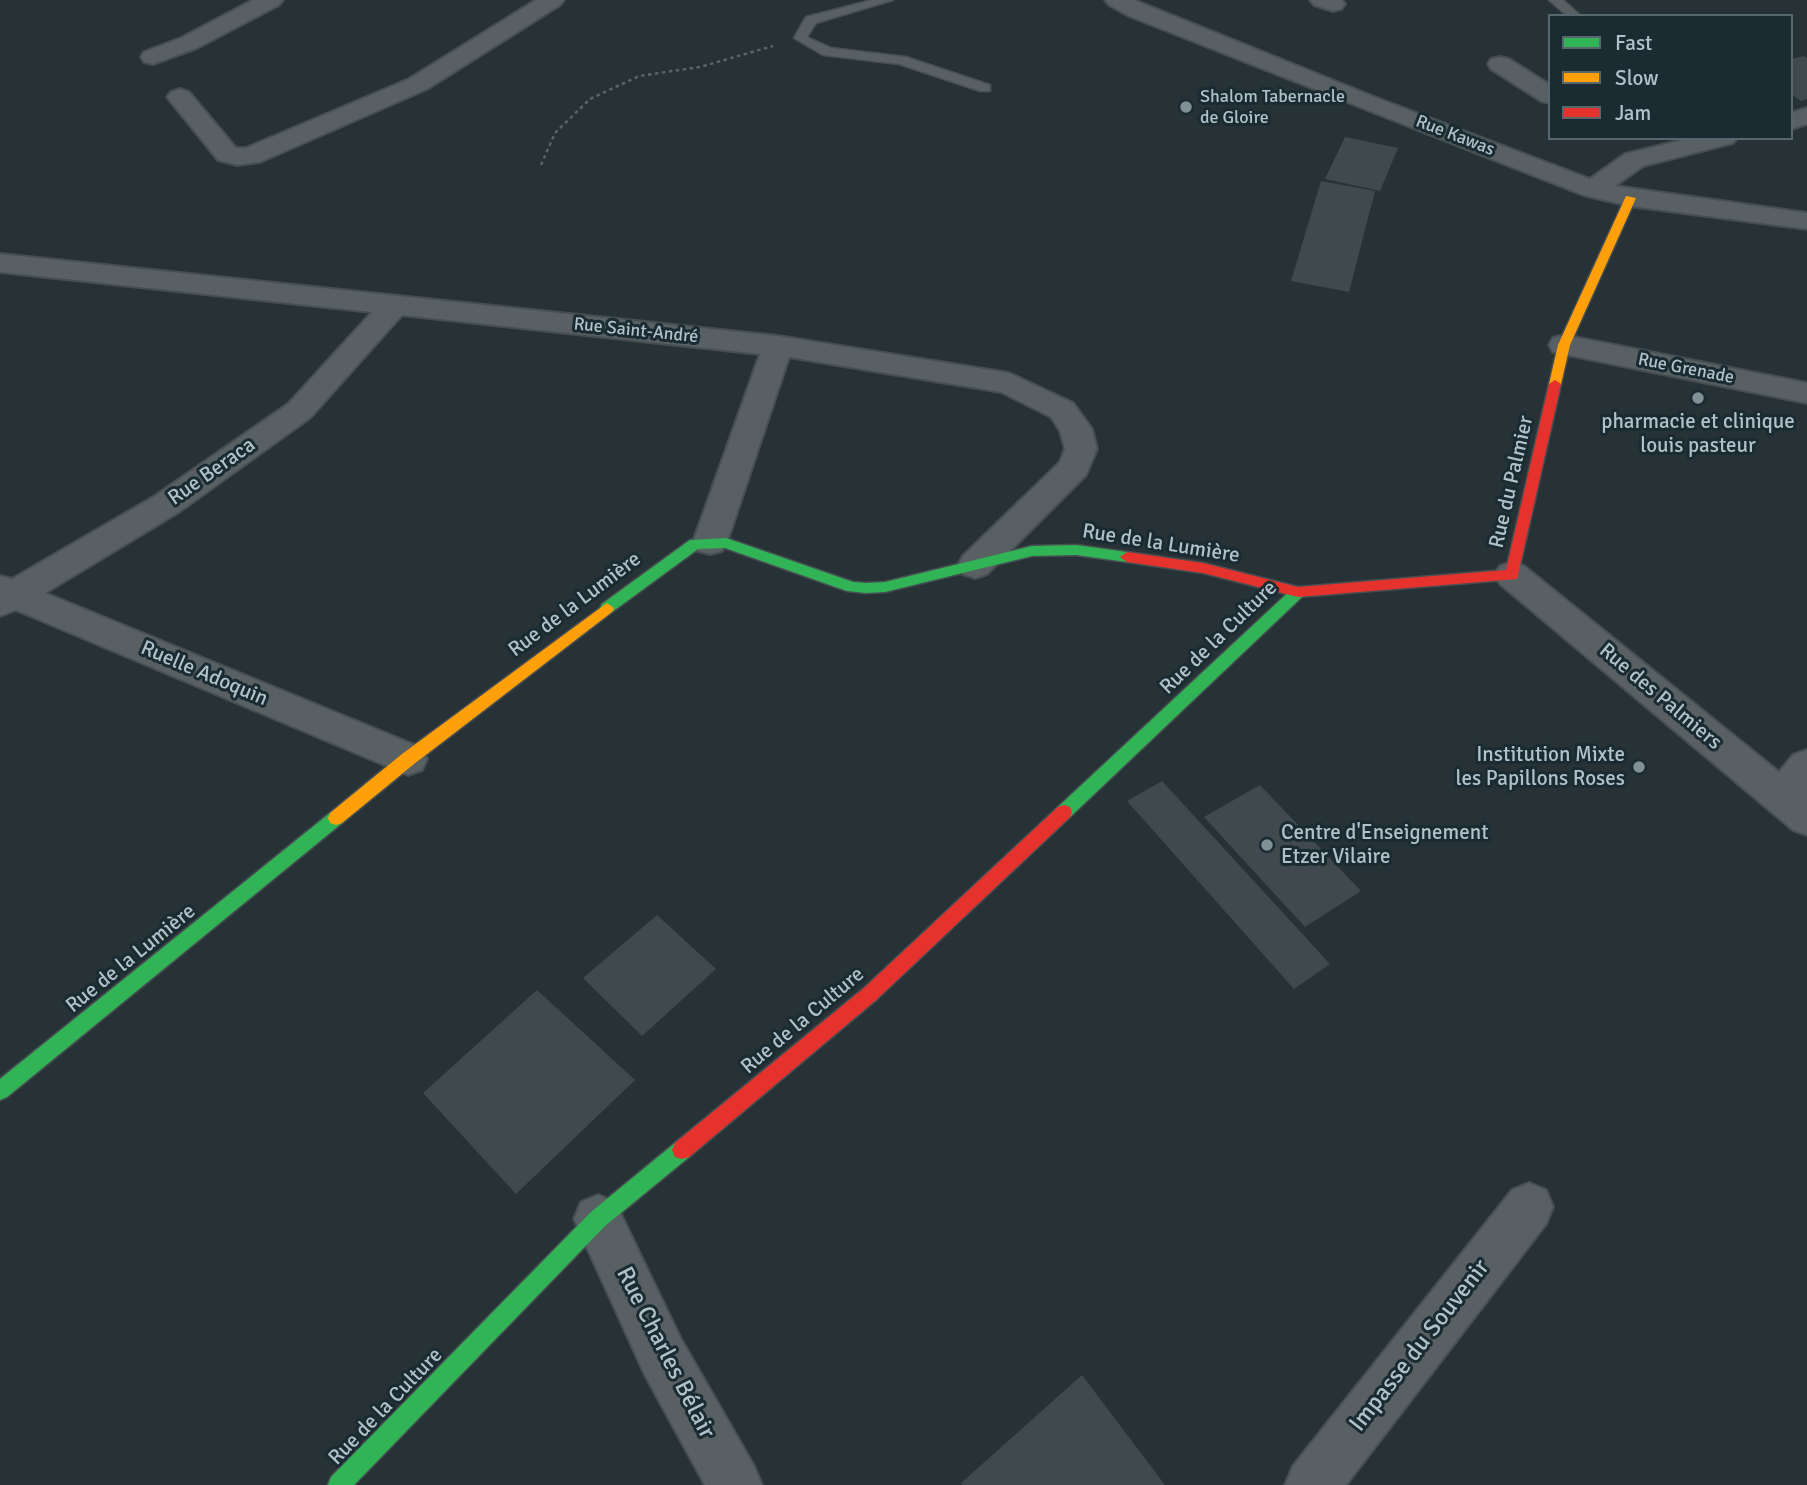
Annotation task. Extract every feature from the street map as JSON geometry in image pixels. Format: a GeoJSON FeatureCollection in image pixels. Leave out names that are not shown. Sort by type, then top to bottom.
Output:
{"type":"FeatureCollection","features":[{"type":"Feature","properties":{"kind":"street"},"geometry":{"type":"LineString","coordinates":[[153,57],[189,43],[271,0]]}},
{"type":"Feature","properties":{"kind":"street"},"geometry":{"type":"LineString","coordinates":[[180,97],[227,154],[237,157],[251,156],[418,84],[552,0]]}},
{"type":"Feature","properties":{"kind":"street","name":"Rue Kawas"},"geometry":{"type":"LineString","coordinates":[[1117,0],[1137,11],[1368,103],[1593,189],[1630,198],[1807,221]]}},
{"type":"Feature","properties":{"kind":"street"},"geometry":{"type":"LineString","coordinates":[[1500,64],[1548,95]]}},
{"type":"Feature","properties":{"kind":"street"},"geometry":{"type":"LineString","coordinates":[[1593,189],[1625,153],[1711,140]]}},
{"type":"Feature","properties":{"kind":"street","name":"Rue du Palmier"},"geometry":{"type":"LineString","coordinates":[[1298,592],[1512,575],[1564,345],[1630,198]]}},
{"type":"Feature","properties":{"kind":"street","name":"Rue Saint-André"},"geometry":{"type":"LineString","coordinates":[[0,263],[778,346],[1009,383],[1062,410],[1076,429],[1081,449],[1074,467],[975,565]]}},
{"type":"Feature","properties":{"kind":"street","name":"Rue Beraca"},"geometry":{"type":"LineString","coordinates":[[4,596],[167,505],[299,411],[395,305]]}},
{"type":"Feature","properties":{"kind":"street","name":"Rue Grenade"},"geometry":{"type":"LineString","coordinates":[[1564,345],[1807,393]]}},
{"type":"Feature","properties":{"kind":"street"},"geometry":{"type":"LineString","coordinates":[[710,542],[778,346]]}},
{"type":"Feature","properties":{"kind":"street","name":"Rue de la Lumière"},"geometry":{"type":"LineString","coordinates":[[0,1091],[408,759],[678,554],[695,544],[726,543],[852,587],[885,587],[1032,551],[1076,550],[1203,568],[1298,592]]}},
{"type":"Feature","properties":{"kind":"street","name":"Rue des Palmiers"},"geometry":{"type":"LineString","coordinates":[[1512,575],[1794,807]]}},
{"type":"Feature","properties":{"kind":"street","name":"Rue de la Culture"},"geometry":{"type":"LineString","coordinates":[[339,1485],[598,1219],[870,994],[1298,592]]}},
{"type":"Feature","properties":{"kind":"street","name":"Ruelle Adoquin"},"geometry":{"type":"LineString","coordinates":[[4,596],[408,759]]}},
{"type":"Feature","properties":{"kind":"street"},"geometry":{"type":"LineString","coordinates":[[1794,807],[1807,766]]}},
{"type":"Feature","properties":{"kind":"street","name":"Impasse du Souvenir"},"geometry":{"type":"LineString","coordinates":[[1312,1485],[1529,1207]]}},
{"type":"Feature","properties":{"kind":"street","name":"Rue Charles Bélair"},"geometry":{"type":"LineString","coordinates":[[598,1219],[663,1357],[736,1485]]}},
{"type":"Feature","properties":{"kind":"lane"},"geometry":{"type":"LineString","coordinates":[[887,0],[811,20],[800,38],[828,52],[901,60],[985,88]]}},
{"type":"Feature","properties":{"kind":"lane"},"geometry":{"type":"LineString","coordinates":[[1555,0],[1572,14]]}},
{"type":"Feature","properties":{"kind":"path"},"geometry":{"type":"LineString","coordinates":[[541,165],[555,133],[590,99],[639,76],[700,67],[800,38]]}},
{"type":"Feature","properties":{"kind":"building"},"geometry":{"type":"Polygon","coordinates":[[[1804,56],[1807,58],[1807,99],[1801,101],[1793,95],[1793,59],[1804,56]]]}},
{"type":"Feature","properties":{"kind":"building"},"geometry":{"type":"Polygon","coordinates":[[[1345,137],[1398,148],[1380,191],[1325,179],[1345,137]]]}},
{"type":"Feature","properties":{"kind":"building"},"geometry":{"type":"Polygon","coordinates":[[[1321,181],[1375,191],[1349,292],[1291,281],[1321,181]]]}},
{"type":"Feature","properties":{"kind":"building"},"geometry":{"type":"Polygon","coordinates":[[[1162,781],[1330,964],[1294,989],[1127,801],[1162,781]]]}},
{"type":"Feature","properties":{"kind":"building"},"geometry":{"type":"Polygon","coordinates":[[[1260,785],[1361,891],[1305,927],[1204,817],[1260,785]]]}},
{"type":"Feature","properties":{"kind":"building"},"geometry":{"type":"Polygon","coordinates":[[[657,915],[716,969],[642,1036],[583,978],[657,915]]]}},
{"type":"Feature","properties":{"kind":"building"},"geometry":{"type":"Polygon","coordinates":[[[537,990],[635,1080],[516,1194],[423,1093],[537,990]]]}},
{"type":"Feature","properties":{"kind":"building"},"geometry":{"type":"Polygon","coordinates":[[[1082,1375],[1165,1485],[961,1483],[1082,1375]]]}},
{"type":"Feature","properties":{"kind":"traffic: fast"},"geometry":{"type":"LineString","coordinates":[[607,608],[695,544],[726,543],[852,587],[866,588],[885,587],[1032,551],[1076,550],[1127,557]]}},
{"type":"Feature","properties":{"kind":"traffic: fast"},"geometry":{"type":"LineString","coordinates":[[1064,812],[1298,592]]}},
{"type":"Feature","properties":{"kind":"traffic: fast"},"geometry":{"type":"LineString","coordinates":[[0,1091],[336,818]]}},
{"type":"Feature","properties":{"kind":"traffic: fast"},"geometry":{"type":"LineString","coordinates":[[339,1485],[598,1219],[682,1150]]}},
{"type":"Feature","properties":{"kind":"traffic: slow"},"geometry":{"type":"LineString","coordinates":[[1555,384],[1564,345],[1630,198]]}},
{"type":"Feature","properties":{"kind":"traffic: slow"},"geometry":{"type":"LineString","coordinates":[[336,818],[408,759],[607,608]]}},
{"type":"Feature","properties":{"kind":"traffic: jam"},"geometry":{"type":"LineString","coordinates":[[1127,557],[1203,568],[1298,592],[1512,575],[1555,384]]}},
{"type":"Feature","properties":{"kind":"traffic: jam"},"geometry":{"type":"LineString","coordinates":[[682,1150],[870,994],[1064,812]]}},
{"type":"Feature","properties":{"kind":"place","name":"Shalom Tabernacle de Gloire"},"geometry":{"type":"Point","coordinates":[1186,107]}},
{"type":"Feature","properties":{"kind":"place","name":"pharmacie et clinique louis pasteur"},"geometry":{"type":"Point","coordinates":[1698,398]}},
{"type":"Feature","properties":{"kind":"place","name":"Institution Mixte les Papillons Roses"},"geometry":{"type":"Point","coordinates":[1639,767]}},
{"type":"Feature","properties":{"kind":"place","name":"Centre d'Enseignement Etzer Vilaire"},"geometry":{"type":"Point","coordinates":[1267,845]}}]}
